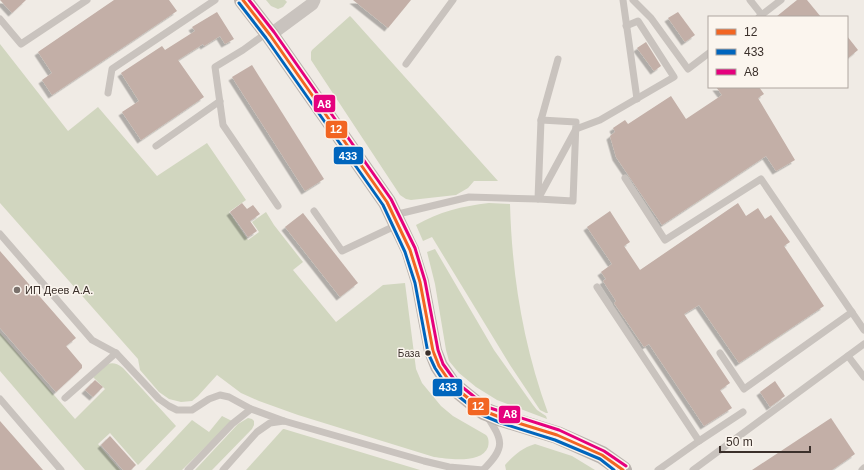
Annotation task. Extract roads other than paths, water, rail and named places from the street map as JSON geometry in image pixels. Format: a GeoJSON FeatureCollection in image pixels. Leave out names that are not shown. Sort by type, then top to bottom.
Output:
{"type":"FeatureCollection","features":[{"type":"Feature","properties":{"kind":"main road"},"geometry":{"type":"LineString","coordinates":[[243,0],[269,34],[387,202],[410,250],[420,282],[433,351],[439,366],[452,385],[484,411],[557,435],[602,455],[623,470]]}},
{"type":"Feature","properties":{"kind":"street"},"geometry":{"type":"LineString","coordinates":[[269,34],[312,4],[314,0]]}},
{"type":"Feature","properties":{"kind":"lane"},"geometry":{"type":"LineString","coordinates":[[0,19],[21,44],[87,0]]}},
{"type":"Feature","properties":{"kind":"lane"},"geometry":{"type":"LineString","coordinates":[[108,93],[112,69],[215,0]]}},
{"type":"Feature","properties":{"kind":"lane"},"geometry":{"type":"LineString","coordinates":[[406,64],[453,0]]}},
{"type":"Feature","properties":{"kind":"lane"},"geometry":{"type":"LineString","coordinates":[[624,0],[626,26],[637,99]]}},
{"type":"Feature","properties":{"kind":"lane"},"geometry":{"type":"LineString","coordinates":[[633,0],[651,18],[688,69],[708,54]]}},
{"type":"Feature","properties":{"kind":"lane"},"geometry":{"type":"LineString","coordinates":[[750,0],[760,16],[781,0]]}},
{"type":"Feature","properties":{"kind":"lane"},"geometry":{"type":"LineString","coordinates":[[538,199],[576,129],[600,120],[674,77],[638,21],[626,26]]}},
{"type":"Feature","properties":{"kind":"lane"},"geometry":{"type":"LineString","coordinates":[[269,34],[215,67],[223,125],[278,206]]}},
{"type":"Feature","properties":{"kind":"lane"},"geometry":{"type":"LineString","coordinates":[[538,199],[541,120],[558,59]]}},
{"type":"Feature","properties":{"kind":"lane"},"geometry":{"type":"LineString","coordinates":[[156,146],[220,101]]}},
{"type":"Feature","properties":{"kind":"lane"},"geometry":{"type":"LineString","coordinates":[[314,211],[342,251],[396,220],[469,197],[573,201],[576,122],[541,120]]}},
{"type":"Feature","properties":{"kind":"lane"},"geometry":{"type":"LineString","coordinates":[[625,178],[665,240],[761,179],[864,330]]}},
{"type":"Feature","properties":{"kind":"lane"},"geometry":{"type":"LineString","coordinates":[[0,234],[92,340],[116,352],[159,398],[177,410],[192,410],[209,399],[220,395],[229,397],[252,409],[284,421],[424,461],[449,467],[483,470],[495,459],[500,446],[500,439],[497,430],[484,411]]}},
{"type":"Feature","properties":{"kind":"lane"},"geometry":{"type":"LineString","coordinates":[[597,287],[699,441]]}},
{"type":"Feature","properties":{"kind":"lane"},"geometry":{"type":"LineString","coordinates":[[720,353],[744,389],[852,312]]}},
{"type":"Feature","properties":{"kind":"lane"},"geometry":{"type":"LineString","coordinates":[[693,470],[701,468],[864,344]]}},
{"type":"Feature","properties":{"kind":"lane"},"geometry":{"type":"LineString","coordinates":[[65,398],[116,352]]}},
{"type":"Feature","properties":{"kind":"lane"},"geometry":{"type":"LineString","coordinates":[[848,356],[864,377]]}},
{"type":"Feature","properties":{"kind":"lane"},"geometry":{"type":"LineString","coordinates":[[0,399],[61,470]]}},
{"type":"Feature","properties":{"kind":"lane"},"geometry":{"type":"LineString","coordinates":[[188,470],[232,424],[252,409]]}},
{"type":"Feature","properties":{"kind":"lane"},"geometry":{"type":"LineString","coordinates":[[658,470],[743,412]]}},
{"type":"Feature","properties":{"kind":"lane"},"geometry":{"type":"LineString","coordinates":[[223,470],[256,432],[270,424],[284,421]]}},
{"type":"Feature","properties":{"kind":"place","name":"ИП Деев А.А."},"geometry":{"type":"Point","coordinates":[17,290]}},
{"type":"Feature","properties":{"kind":"place","name":"База"},"geometry":{"type":"Point","coordinates":[428,353]}}]}
